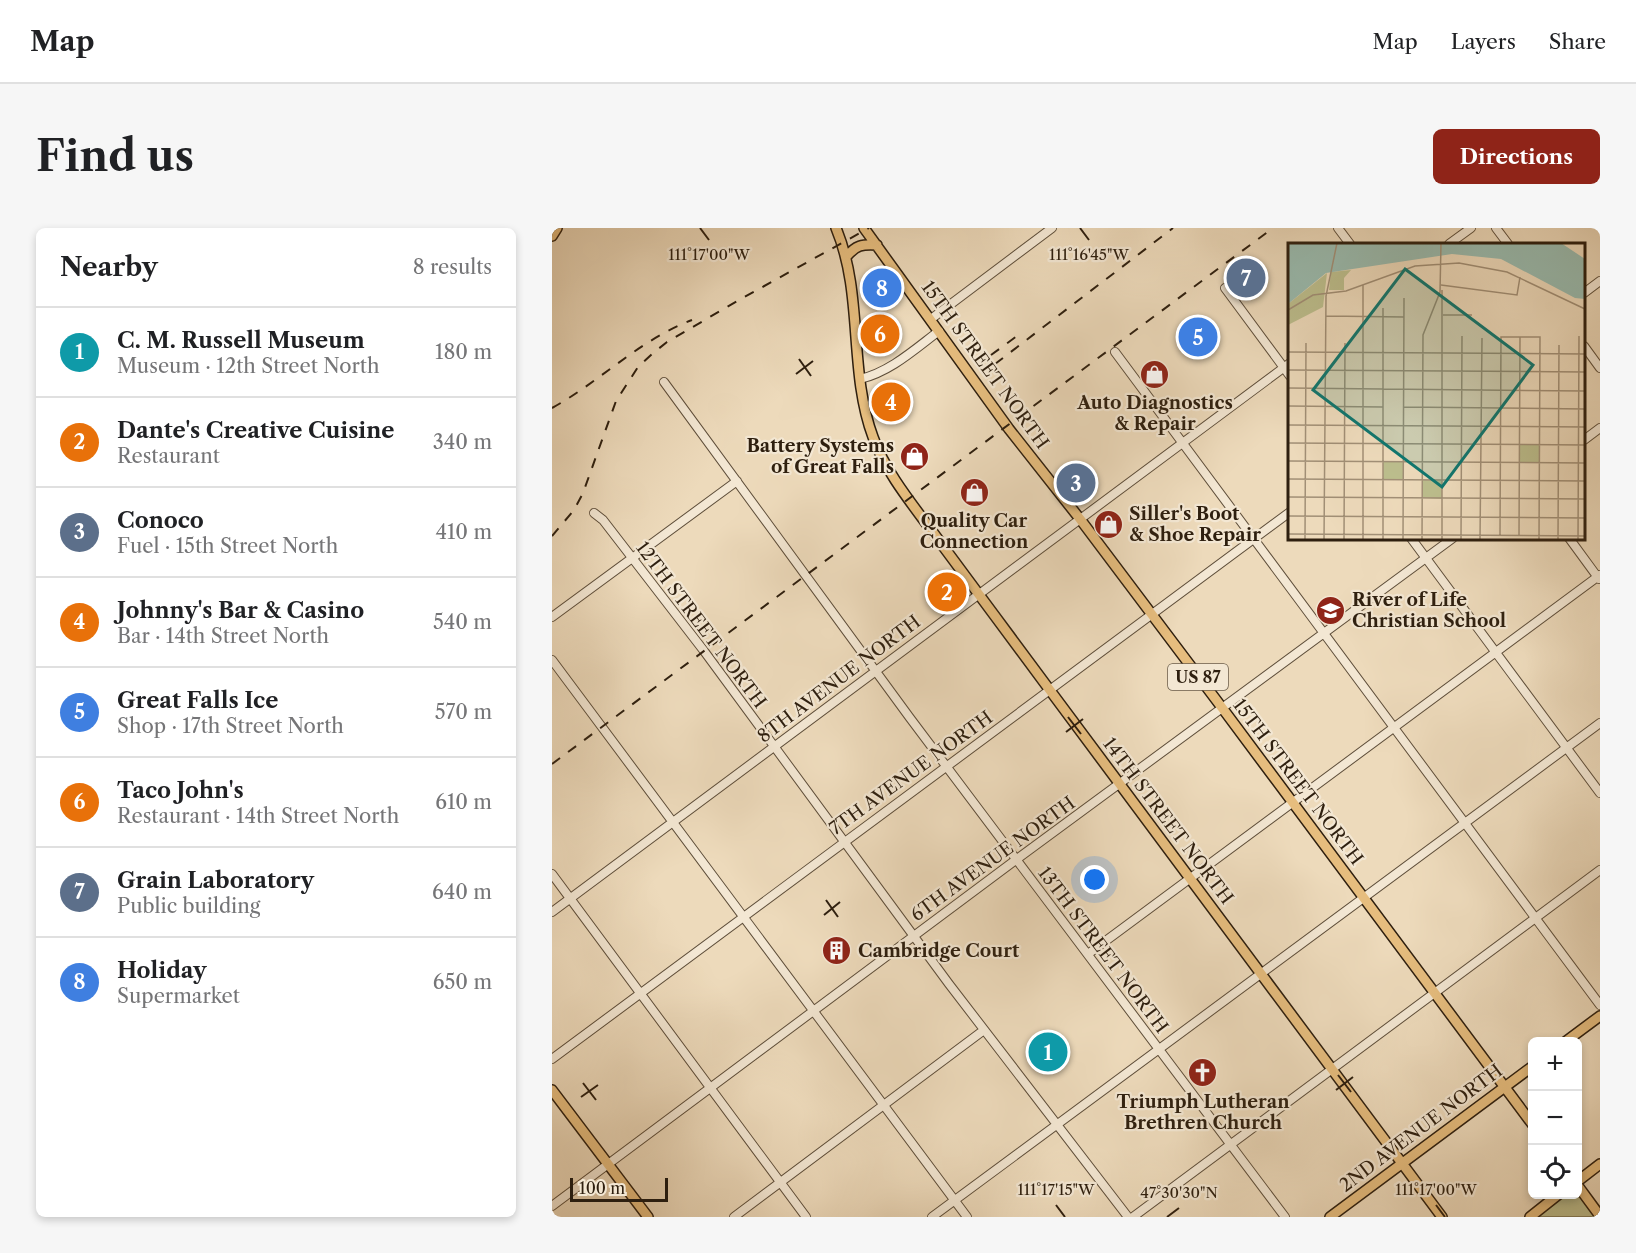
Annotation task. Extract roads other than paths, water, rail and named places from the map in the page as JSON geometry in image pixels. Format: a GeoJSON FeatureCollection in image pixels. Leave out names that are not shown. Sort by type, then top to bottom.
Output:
{"type":"FeatureCollection","features":[{"type":"Feature","properties":{"kind":"main road"},"geometry":{"type":"LineString","coordinates":[[552,236],[557,228]]}},
{"type":"Feature","properties":{"kind":"main road","name":"14TH STREET NORTH"},"geometry":{"type":"LineString","coordinates":[[836,228],[846,258],[855,306],[860,379],[873,437],[883,457],[909,498],[978,593],[1442,1217]]}},
{"type":"Feature","properties":{"kind":"main road","name":"15TH STREET NORTH"},"geometry":{"type":"LineString","coordinates":[[864,228],[1010,429],[1223,709],[1528,1118]]}},
{"type":"Feature","properties":{"kind":"main road"},"geometry":{"type":"LineString","coordinates":[[846,258],[853,248],[861,244],[877,244]]}},
{"type":"Feature","properties":{"kind":"main road"},"geometry":{"type":"LineString","coordinates":[[1571,1037],[1600,1016]]}},
{"type":"Feature","properties":{"kind":"main road","name":"2ND AVENUE NORTH"},"geometry":{"type":"LineString","coordinates":[[1330,1217],[1528,1070]]}},
{"type":"Feature","properties":{"kind":"main road"},"geometry":{"type":"LineString","coordinates":[[552,1090],[648,1217]]}},
{"type":"Feature","properties":{"kind":"main road"},"geometry":{"type":"LineString","coordinates":[[1582,1178],[1600,1164]]}},
{"type":"Feature","properties":{"kind":"main road"},"geometry":{"type":"LineString","coordinates":[[1582,1191],[1600,1216]]}},
{"type":"Feature","properties":{"kind":"main road"},"geometry":{"type":"LineString","coordinates":[[1530,1217],[1553,1199]]}},
{"type":"Feature","properties":{"kind":"street"},"geometry":{"type":"LineString","coordinates":[[931,319],[1052,228]]}},
{"type":"Feature","properties":{"kind":"street"},"geometry":{"type":"LineString","coordinates":[[1338,228],[1349,243]]}},
{"type":"Feature","properties":{"kind":"street"},"geometry":{"type":"LineString","coordinates":[[1450,243],[1471,228]]}},
{"type":"Feature","properties":{"kind":"street"},"geometry":{"type":"LineString","coordinates":[[1496,228],[1507,243]]}},
{"type":"Feature","properties":{"kind":"street"},"geometry":{"type":"LineString","coordinates":[[1585,292],[1600,281]]}},
{"type":"Feature","properties":{"kind":"street"},"geometry":{"type":"LineString","coordinates":[[1225,288],[1286,366]]}},
{"type":"Feature","properties":{"kind":"street"},"geometry":{"type":"LineString","coordinates":[[860,379],[874,376],[886,369],[939,331]]}},
{"type":"Feature","properties":{"kind":"street"},"geometry":{"type":"LineString","coordinates":[[1585,347],[1600,368]]}},
{"type":"Feature","properties":{"kind":"street"},"geometry":{"type":"LineString","coordinates":[[1115,352],[1600,1005]]}},
{"type":"Feature","properties":{"kind":"street","name":"8TH AVENUE NORTH"},"geometry":{"type":"LineString","coordinates":[[552,912],[1286,366]]}},
{"type":"Feature","properties":{"kind":"street","name":"13TH STREET NORTH"},"geometry":{"type":"LineString","coordinates":[[664,382],[946,766],[1285,1217]]}},
{"type":"Feature","properties":{"kind":"street"},"geometry":{"type":"LineString","coordinates":[[1585,439],[1600,428]]}},
{"type":"Feature","properties":{"kind":"street"},"geometry":{"type":"LineString","coordinates":[[552,617],[736,481]]}},
{"type":"Feature","properties":{"kind":"street","name":"12TH STREET NORTH"},"geometry":{"type":"LineString","coordinates":[[594,513],[603,520],[704,651],[984,1030],[1128,1217]]}},
{"type":"Feature","properties":{"kind":"street","name":"7TH AVENUE NORTH"},"geometry":{"type":"LineString","coordinates":[[552,1059],[1288,513]]}},
{"type":"Feature","properties":{"kind":"street"},"geometry":{"type":"LineString","coordinates":[[1412,540],[1600,793]]}},
{"type":"Feature","properties":{"kind":"street","name":"6TH AVENUE NORTH"},"geometry":{"type":"LineString","coordinates":[[552,1206],[1017,859],[1450,540]]}},
{"type":"Feature","properties":{"kind":"street"},"geometry":{"type":"LineString","coordinates":[[1088,954],[1599,577],[1571,540]]}},
{"type":"Feature","properties":{"kind":"street"},"geometry":{"type":"LineString","coordinates":[[552,660],[967,1217]]}},
{"type":"Feature","properties":{"kind":"street"},"geometry":{"type":"LineString","coordinates":[[932,1217],[1600,723]]}},
{"type":"Feature","properties":{"kind":"street"},"geometry":{"type":"LineString","coordinates":[[1132,1217],[1600,870]]}},
{"type":"Feature","properties":{"kind":"street"},"geometry":{"type":"LineString","coordinates":[[552,874],[806,1217]]}},
{"type":"Feature","properties":{"kind":"street"},"geometry":{"type":"LineString","coordinates":[[734,1217],[984,1030]]}},
{"type":"Feature","properties":{"kind":"railway"},"geometry":{"type":"LineString","coordinates":[[552,536],[574,510],[583,493],[616,401],[638,367],[667,342],[869,228]]}},
{"type":"Feature","properties":{"kind":"railway"},"geometry":{"type":"LineString","coordinates":[[995,364],[1173,228]]}},
{"type":"Feature","properties":{"kind":"railway"},"geometry":{"type":"LineString","coordinates":[[552,764],[1273,228]]}},
{"type":"Feature","properties":{"kind":"railway"},"geometry":{"type":"LineString","coordinates":[[552,408],[655,338],[692,320]]}},
{"type":"Feature","properties":{"kind":"railway"},"geometry":{"type":"LineString","coordinates":[[991,355],[1017,336]]}},
{"type":"Feature","properties":{"kind":"place","name":"Grain Laboratory"},"geometry":{"type":"Point","coordinates":[1246,278]}},
{"type":"Feature","properties":{"kind":"place","name":"Holiday"},"geometry":{"type":"Point","coordinates":[882,288]}},
{"type":"Feature","properties":{"kind":"place","name":"Taco John's"},"geometry":{"type":"Point","coordinates":[880,334]}},
{"type":"Feature","properties":{"kind":"place","name":"Great Falls Ice"},"geometry":{"type":"Point","coordinates":[1198,337]}},
{"type":"Feature","properties":{"kind":"place","name":"Auto Diagnostics & Repair"},"geometry":{"type":"Point","coordinates":[1155,374]}},
{"type":"Feature","properties":{"kind":"place","name":"Johnny's Bar & Casino"},"geometry":{"type":"Point","coordinates":[891,402]}},
{"type":"Feature","properties":{"kind":"place","name":"Battery Systems of Great Falls"},"geometry":{"type":"Point","coordinates":[915,456]}},
{"type":"Feature","properties":{"kind":"place","name":"Conoco"},"geometry":{"type":"Point","coordinates":[1076,483]}},
{"type":"Feature","properties":{"kind":"place","name":"Quality Car Connection"},"geometry":{"type":"Point","coordinates":[974,492]}},
{"type":"Feature","properties":{"kind":"place","name":"Siller's Boot & Shoe Repair"},"geometry":{"type":"Point","coordinates":[1108,524]}},
{"type":"Feature","properties":{"kind":"place","name":"Dante's Creative Cuisine"},"geometry":{"type":"Point","coordinates":[947,592]}},
{"type":"Feature","properties":{"kind":"place","name":"River of Life Christian School"},"geometry":{"type":"Point","coordinates":[1331,610]}},
{"type":"Feature","properties":{"kind":"place","name":"Cambridge Court"},"geometry":{"type":"Point","coordinates":[837,951]}},
{"type":"Feature","properties":{"kind":"place","name":"C. M. Russell Museum"},"geometry":{"type":"Point","coordinates":[1048,1052]}},
{"type":"Feature","properties":{"kind":"place","name":"Triumph Lutheran Brethren Church"},"geometry":{"type":"Point","coordinates":[1203,1073]}}]}
